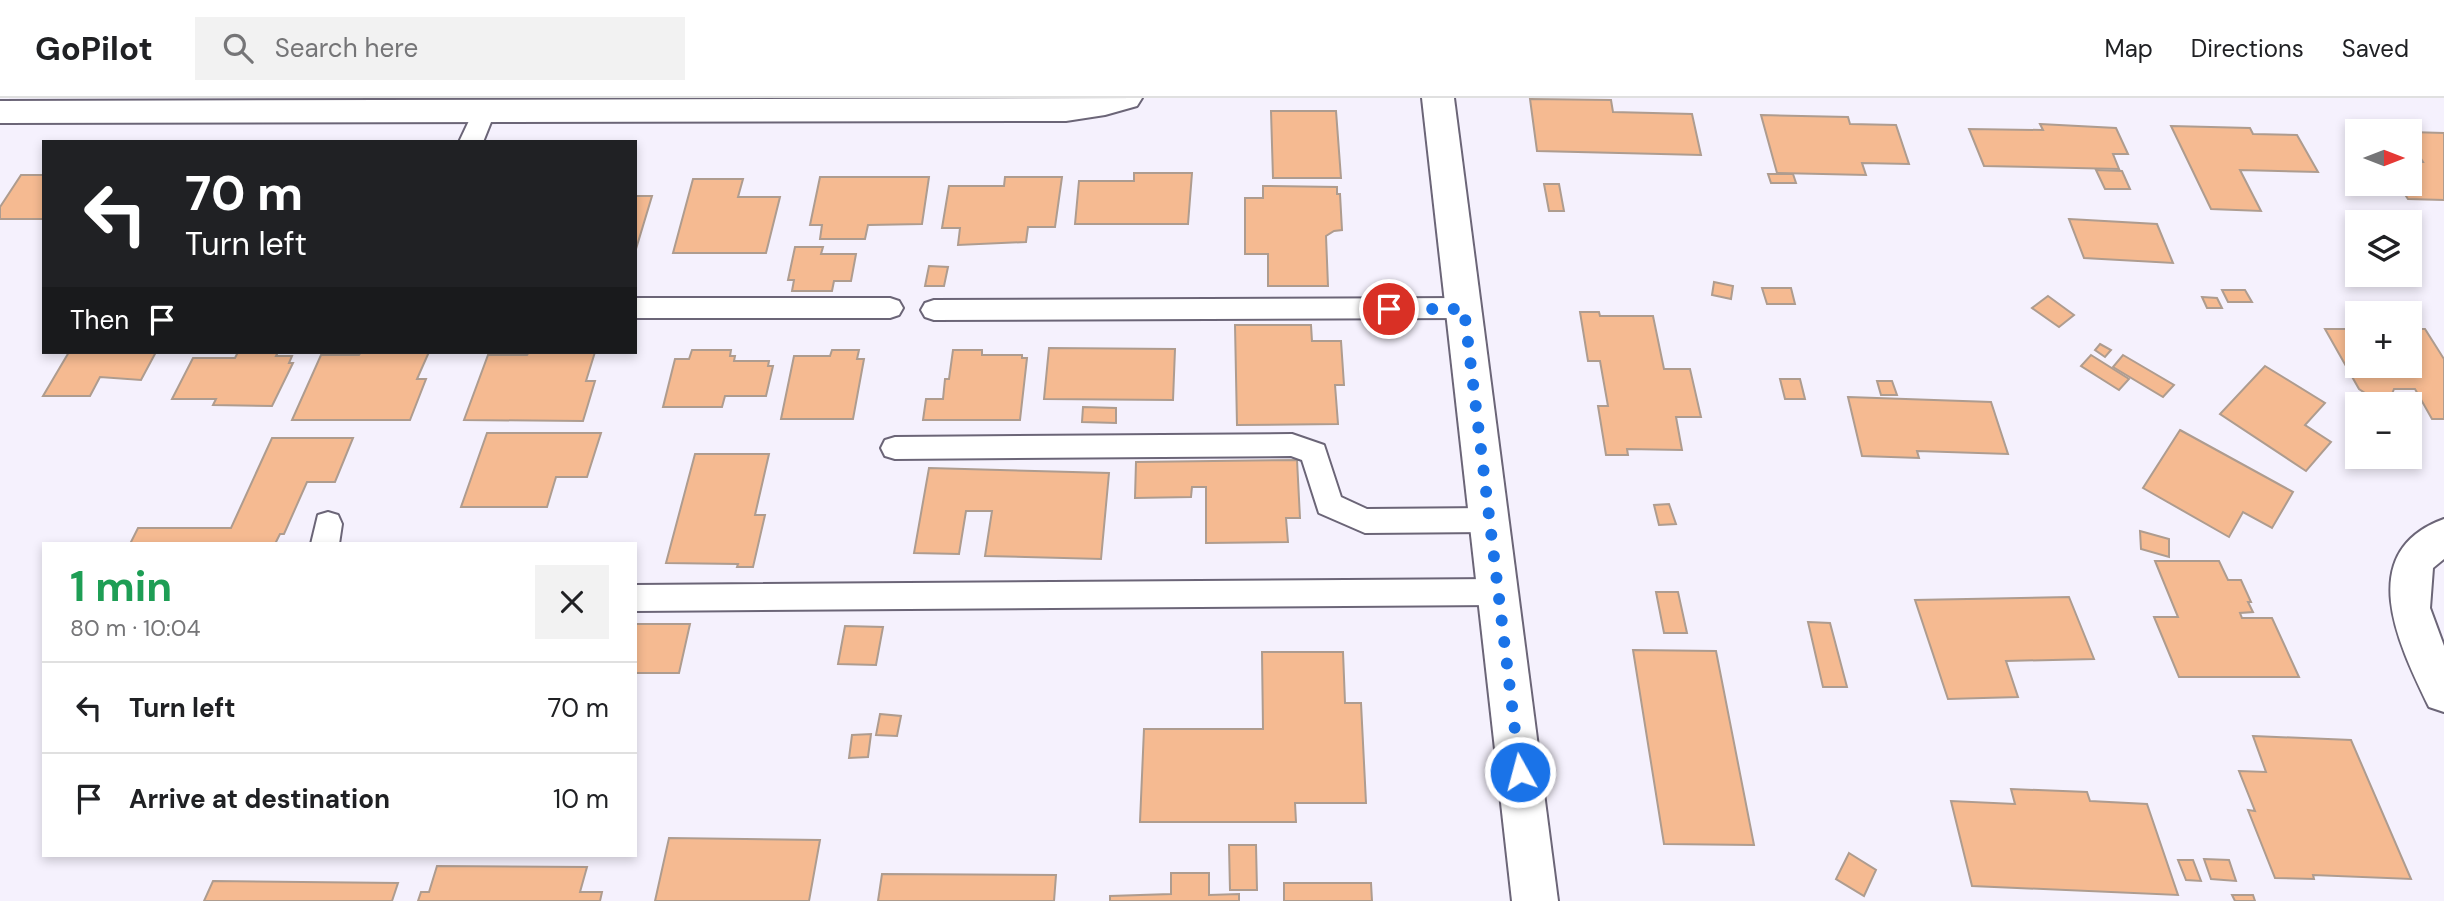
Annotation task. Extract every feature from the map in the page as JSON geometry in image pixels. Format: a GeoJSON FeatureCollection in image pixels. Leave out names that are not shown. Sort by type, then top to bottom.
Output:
{"type":"FeatureCollection","features":[{"type":"Feature","properties":{"kind":"street"},"geometry":{"type":"LineString","coordinates":[[0,112],[964,104],[1066,110],[1126,98]]}},
{"type":"Feature","properties":{"kind":"street"},"geometry":{"type":"LineString","coordinates":[[1438,98],[1535,901]]}},
{"type":"Feature","properties":{"kind":"street"},"geometry":{"type":"LineString","coordinates":[[2429,548],[2410,608],[2431,667],[2444,693]]}},
{"type":"Feature","properties":{"kind":"lane"},"geometry":{"type":"LineString","coordinates":[[471,107],[471,140]]}},
{"type":"Feature","properties":{"kind":"lane"},"geometry":{"type":"LineString","coordinates":[[637,308],[890,308]]}},
{"type":"Feature","properties":{"kind":"lane"},"geometry":{"type":"LineString","coordinates":[[934,310],[1464,309]]}},
{"type":"Feature","properties":{"kind":"lane"},"geometry":{"type":"LineString","coordinates":[[895,448],[1292,444],[1314,453],[1329,505],[1365,521],[1489,520]]}},
{"type":"Feature","properties":{"kind":"lane"},"geometry":{"type":"LineString","coordinates":[[637,598],[1498,592]]}},
{"type":"Feature","properties":{"kind":"building"},"geometry":{"type":"Polygon","coordinates":[[[1530,99],[1611,100],[1613,112],[1692,114],[1701,155],[1537,151],[1530,99]]]}},
{"type":"Feature","properties":{"kind":"building"},"geometry":{"type":"Polygon","coordinates":[[[1271,111],[1336,111],[1341,178],[1273,178],[1271,111]]]}},
{"type":"Feature","properties":{"kind":"building"},"geometry":{"type":"Polygon","coordinates":[[[1761,115],[1848,117],[1850,124],[1896,125],[1909,164],[1862,163],[1866,175],[1777,173],[1761,115]]]}},
{"type":"Feature","properties":{"kind":"building"},"geometry":{"type":"Polygon","coordinates":[[[2040,124],[2116,128],[2128,154],[2113,154],[2119,169],[1984,166],[1969,129],[2043,130],[2040,124]]]}},
{"type":"Feature","properties":{"kind":"building"},"geometry":{"type":"Polygon","coordinates":[[[2171,126],[2250,128],[2253,134],[2297,135],[2318,172],[2240,170],[2261,211],[2211,209],[2171,126]]]}},
{"type":"Feature","properties":{"kind":"building"},"geometry":{"type":"Polygon","coordinates":[[[2422,132],[2444,133],[2444,200],[2408,199],[2406,196],[2422,196],[2422,132]]]}},
{"type":"Feature","properties":{"kind":"building"},"geometry":{"type":"Polygon","coordinates":[[[2096,170],[2122,171],[2130,189],[2105,189],[2096,170]]]}},
{"type":"Feature","properties":{"kind":"building"},"geometry":{"type":"Polygon","coordinates":[[[1134,173],[1192,173],[1188,224],[1075,224],[1079,181],[1134,181],[1134,173]]]}},
{"type":"Feature","properties":{"kind":"building"},"geometry":{"type":"Polygon","coordinates":[[[1768,174],[1793,174],[1796,183],[1771,183],[1768,174]]]}},
{"type":"Feature","properties":{"kind":"building"},"geometry":{"type":"Polygon","coordinates":[[[21,175],[42,175],[42,219],[0,219],[0,207],[21,175]]]}},
{"type":"Feature","properties":{"kind":"building"},"geometry":{"type":"Polygon","coordinates":[[[820,177],[929,177],[922,224],[868,225],[865,239],[820,239],[822,225],[810,225],[820,177]]]}},
{"type":"Feature","properties":{"kind":"building"},"geometry":{"type":"Polygon","coordinates":[[[1005,177],[1062,177],[1055,227],[1028,227],[1026,242],[958,245],[960,228],[942,228],[949,186],[1004,186],[1005,177]]]}},
{"type":"Feature","properties":{"kind":"building"},"geometry":{"type":"Polygon","coordinates":[[[693,179],[743,179],[738,197],[780,197],[766,253],[673,253],[693,179]]]}},
{"type":"Feature","properties":{"kind":"building"},"geometry":{"type":"Polygon","coordinates":[[[1544,184],[1559,184],[1564,211],[1549,211],[1544,184]]]}},
{"type":"Feature","properties":{"kind":"building"},"geometry":{"type":"Polygon","coordinates":[[[1263,186],[1337,187],[1337,194],[1340,194],[1342,230],[1326,236],[1328,286],[1268,286],[1268,254],[1245,254],[1245,198],[1263,198],[1263,186]]]}},
{"type":"Feature","properties":{"kind":"building"},"geometry":{"type":"Polygon","coordinates":[[[637,196],[652,196],[637,246],[637,196]]]}},
{"type":"Feature","properties":{"kind":"building"},"geometry":{"type":"Polygon","coordinates":[[[2069,219],[2157,224],[2173,263],[2084,258],[2069,219]]]}},
{"type":"Feature","properties":{"kind":"building"},"geometry":{"type":"Polygon","coordinates":[[[795,247],[823,247],[821,254],[856,254],[851,281],[834,281],[832,291],[792,291],[794,280],[788,280],[795,247]]]}},
{"type":"Feature","properties":{"kind":"building"},"geometry":{"type":"Polygon","coordinates":[[[929,266],[948,267],[944,286],[925,286],[929,266]]]}},
{"type":"Feature","properties":{"kind":"building"},"geometry":{"type":"Polygon","coordinates":[[[1714,282],[1733,286],[1731,299],[1712,295],[1714,282]]]}},
{"type":"Feature","properties":{"kind":"building"},"geometry":{"type":"Polygon","coordinates":[[[1762,288],[1791,288],[1795,304],[1767,304],[1762,288]]]}},
{"type":"Feature","properties":{"kind":"building"},"geometry":{"type":"Polygon","coordinates":[[[2222,290],[2245,290],[2252,302],[2228,302],[2222,290]]]}},
{"type":"Feature","properties":{"kind":"building"},"geometry":{"type":"Polygon","coordinates":[[[2048,296],[2074,315],[2059,327],[2032,308],[2048,296]]]}},
{"type":"Feature","properties":{"kind":"building"},"geometry":{"type":"Polygon","coordinates":[[[2202,297],[2217,298],[2222,308],[2207,308],[2202,297]]]}},
{"type":"Feature","properties":{"kind":"building"},"geometry":{"type":"Polygon","coordinates":[[[1580,312],[1599,312],[1600,316],[1653,316],[1664,369],[1690,369],[1701,417],[1676,417],[1682,450],[1627,449],[1628,455],[1606,455],[1598,406],[1608,406],[1600,361],[1588,361],[1580,312]]]}},
{"type":"Feature","properties":{"kind":"building"},"geometry":{"type":"Polygon","coordinates":[[[1235,325],[1311,325],[1312,341],[1341,341],[1344,385],[1335,385],[1338,424],[1237,425],[1235,325]]]}},
{"type":"Feature","properties":{"kind":"building"},"geometry":{"type":"Polygon","coordinates":[[[2325,329],[2345,329],[2345,364],[2325,329]]]}},
{"type":"Feature","properties":{"kind":"building"},"geometry":{"type":"Polygon","coordinates":[[[2422,329],[2425,329],[2444,359],[2444,419],[2432,419],[2422,401],[2422,392],[2415,389],[2364,392],[2353,378],[2422,378],[2422,329]]]}},
{"type":"Feature","properties":{"kind":"building"},"geometry":{"type":"Polygon","coordinates":[[[2100,344],[2111,350],[2105,357],[2095,350],[2100,344]]]}},
{"type":"Feature","properties":{"kind":"building"},"geometry":{"type":"Polygon","coordinates":[[[1049,348],[1175,349],[1173,400],[1044,399],[1049,348]]]}},
{"type":"Feature","properties":{"kind":"building"},"geometry":{"type":"Polygon","coordinates":[[[692,350],[731,350],[730,356],[735,356],[734,361],[769,361],[768,366],[773,366],[766,396],[725,396],[722,407],[663,407],[675,359],[689,359],[692,350]]]}},
{"type":"Feature","properties":{"kind":"building"},"geometry":{"type":"Polygon","coordinates":[[[832,350],[859,350],[857,359],[864,359],[853,419],[781,419],[794,356],[830,356],[832,350]]]}},
{"type":"Feature","properties":{"kind":"building"},"geometry":{"type":"Polygon","coordinates":[[[953,350],[982,350],[982,355],[1022,355],[1022,358],[1027,358],[1020,420],[923,420],[926,399],[943,399],[953,350]]]}},
{"type":"Feature","properties":{"kind":"building"},"geometry":{"type":"Polygon","coordinates":[[[68,354],[155,354],[141,380],[100,377],[90,396],[43,396],[68,354]]]}},
{"type":"Feature","properties":{"kind":"building"},"geometry":{"type":"Polygon","coordinates":[[[237,354],[292,356],[289,363],[293,363],[272,406],[213,405],[216,399],[172,399],[193,358],[235,358],[237,354]]]}},
{"type":"Feature","properties":{"kind":"building"},"geometry":{"type":"Polygon","coordinates":[[[428,354],[417,379],[426,379],[410,420],[292,420],[321,355],[428,354]]]}},
{"type":"Feature","properties":{"kind":"building"},"geometry":{"type":"Polygon","coordinates":[[[594,354],[586,381],[595,381],[583,421],[464,420],[488,355],[594,354]]]}},
{"type":"Feature","properties":{"kind":"building"},"geometry":{"type":"Polygon","coordinates":[[[2091,355],[2129,379],[2119,390],[2081,366],[2091,355]]]}},
{"type":"Feature","properties":{"kind":"building"},"geometry":{"type":"Polygon","coordinates":[[[2123,355],[2174,385],[2163,397],[2113,367],[2123,355]]]}},
{"type":"Feature","properties":{"kind":"building"},"geometry":{"type":"Polygon","coordinates":[[[2265,366],[2325,403],[2305,425],[2331,442],[2306,471],[2220,414],[2265,366]]]}},
{"type":"Feature","properties":{"kind":"building"},"geometry":{"type":"Polygon","coordinates":[[[1780,379],[1800,379],[1805,399],[1785,399],[1780,379]]]}},
{"type":"Feature","properties":{"kind":"building"},"geometry":{"type":"Polygon","coordinates":[[[1877,381],[1892,381],[1897,395],[1881,395],[1877,381]]]}},
{"type":"Feature","properties":{"kind":"building"},"geometry":{"type":"Polygon","coordinates":[[[1848,397],[1991,402],[2008,454],[1917,451],[1919,458],[1862,456],[1848,397]]]}},
{"type":"Feature","properties":{"kind":"building"},"geometry":{"type":"Polygon","coordinates":[[[1083,407],[1116,408],[1116,423],[1082,422],[1083,407]]]}},
{"type":"Feature","properties":{"kind":"building"},"geometry":{"type":"Polygon","coordinates":[[[2180,430],[2293,492],[2272,528],[2243,512],[2229,537],[2143,488],[2180,430]]]}},
{"type":"Feature","properties":{"kind":"building"},"geometry":{"type":"Polygon","coordinates":[[[487,433],[601,433],[587,477],[556,477],[547,507],[461,507],[487,433]]]}},
{"type":"Feature","properties":{"kind":"building"},"geometry":{"type":"Polygon","coordinates":[[[272,438],[353,438],[335,482],[307,482],[284,534],[280,534],[276,542],[131,542],[138,528],[231,528],[272,438]]]}},
{"type":"Feature","properties":{"kind":"building"},"geometry":{"type":"Polygon","coordinates":[[[695,454],[769,454],[755,515],[765,515],[753,567],[737,567],[738,564],[666,563],[695,454]]]}},
{"type":"Feature","properties":{"kind":"building"},"geometry":{"type":"Polygon","coordinates":[[[1297,460],[1300,518],[1286,518],[1288,542],[1206,543],[1206,487],[1192,487],[1191,497],[1135,498],[1136,462],[1297,460]]]}},
{"type":"Feature","properties":{"kind":"building"},"geometry":{"type":"Polygon","coordinates":[[[929,468],[1109,473],[1101,559],[985,556],[992,511],[966,511],[959,554],[914,553],[929,468]]]}},
{"type":"Feature","properties":{"kind":"building"},"geometry":{"type":"Polygon","coordinates":[[[1669,504],[1676,524],[1659,525],[1654,505],[1669,504]]]}},
{"type":"Feature","properties":{"kind":"building"},"geometry":{"type":"Polygon","coordinates":[[[2140,531],[2169,539],[2169,557],[2141,549],[2140,531]]]}},
{"type":"Feature","properties":{"kind":"building"},"geometry":{"type":"Polygon","coordinates":[[[2155,561],[2219,561],[2228,580],[2241,580],[2251,602],[2248,602],[2253,612],[2240,613],[2242,618],[2272,618],[2299,677],[2179,677],[2154,617],[2178,617],[2155,561]]]}},
{"type":"Feature","properties":{"kind":"building"},"geometry":{"type":"Polygon","coordinates":[[[1656,592],[1678,592],[1687,633],[1664,633],[1656,592]]]}},
{"type":"Feature","properties":{"kind":"building"},"geometry":{"type":"Polygon","coordinates":[[[2069,597],[2094,659],[2006,661],[2018,697],[1948,699],[1915,600],[2069,597]]]}},
{"type":"Feature","properties":{"kind":"building"},"geometry":{"type":"Polygon","coordinates":[[[1808,622],[1830,623],[1847,687],[1823,687],[1808,622]]]}},
{"type":"Feature","properties":{"kind":"building"},"geometry":{"type":"Polygon","coordinates":[[[637,624],[690,624],[679,673],[637,673],[637,624]]]}},
{"type":"Feature","properties":{"kind":"building"},"geometry":{"type":"Polygon","coordinates":[[[845,626],[883,627],[876,665],[838,664],[845,626]]]}},
{"type":"Feature","properties":{"kind":"building"},"geometry":{"type":"Polygon","coordinates":[[[1633,650],[1716,651],[1754,845],[1664,844],[1633,650]]]}},
{"type":"Feature","properties":{"kind":"building"},"geometry":{"type":"Polygon","coordinates":[[[1262,652],[1343,652],[1345,703],[1361,703],[1366,803],[1295,803],[1296,822],[1140,822],[1144,729],[1263,729],[1262,652]]]}},
{"type":"Feature","properties":{"kind":"building"},"geometry":{"type":"Polygon","coordinates":[[[880,714],[901,716],[897,736],[876,735],[880,714]]]}},
{"type":"Feature","properties":{"kind":"building"},"geometry":{"type":"Polygon","coordinates":[[[871,734],[868,757],[849,758],[852,735],[871,734]]]}},
{"type":"Feature","properties":{"kind":"building"},"geometry":{"type":"Polygon","coordinates":[[[2253,736],[2351,740],[2411,879],[2313,875],[2314,879],[2275,878],[2248,810],[2255,811],[2239,771],[2266,772],[2253,736]]]}},
{"type":"Feature","properties":{"kind":"building"},"geometry":{"type":"Polygon","coordinates":[[[2011,789],[2087,792],[2090,801],[2147,804],[2178,895],[1972,886],[1951,801],[2015,804],[2011,789]]]}},
{"type":"Feature","properties":{"kind":"building"},"geometry":{"type":"Polygon","coordinates":[[[669,838],[820,840],[809,901],[655,901],[669,838]]]}},
{"type":"Feature","properties":{"kind":"building"},"geometry":{"type":"Polygon","coordinates":[[[1229,845],[1256,845],[1257,890],[1230,890],[1229,845]]]}},
{"type":"Feature","properties":{"kind":"building"},"geometry":{"type":"Polygon","coordinates":[[[1849,853],[1876,870],[1864,896],[1836,879],[1849,853]]]}},
{"type":"Feature","properties":{"kind":"building"},"geometry":{"type":"Polygon","coordinates":[[[2204,859],[2229,860],[2236,881],[2211,879],[2204,859]]]}},
{"type":"Feature","properties":{"kind":"building"},"geometry":{"type":"Polygon","coordinates":[[[2178,860],[2193,860],[2201,881],[2186,880],[2178,860]]]}},
{"type":"Feature","properties":{"kind":"building"},"geometry":{"type":"Polygon","coordinates":[[[437,866],[587,867],[580,892],[602,892],[600,901],[418,901],[421,892],[429,892],[437,866]]]}},
{"type":"Feature","properties":{"kind":"building"},"geometry":{"type":"Polygon","coordinates":[[[1171,873],[1209,873],[1209,895],[1239,894],[1239,901],[1110,901],[1110,896],[1171,894],[1171,873]]]}},
{"type":"Feature","properties":{"kind":"building"},"geometry":{"type":"Polygon","coordinates":[[[882,874],[1056,875],[1054,901],[878,901],[882,874]]]}},
{"type":"Feature","properties":{"kind":"building"},"geometry":{"type":"Polygon","coordinates":[[[213,881],[398,883],[392,901],[204,901],[213,881]]]}},
{"type":"Feature","properties":{"kind":"building"},"geometry":{"type":"Polygon","coordinates":[[[1284,883],[1371,883],[1372,901],[1284,901],[1284,883]]]}},
{"type":"Feature","properties":{"kind":"building"},"geometry":{"type":"Polygon","coordinates":[[[2232,895],[2253,895],[2255,901],[2235,901],[2232,895]]]}},
{"type":"Feature","properties":{"kind":"route"},"geometry":{"type":"LineString","coordinates":[[1389,309],[1464,309],[1520,772]]}}]}
